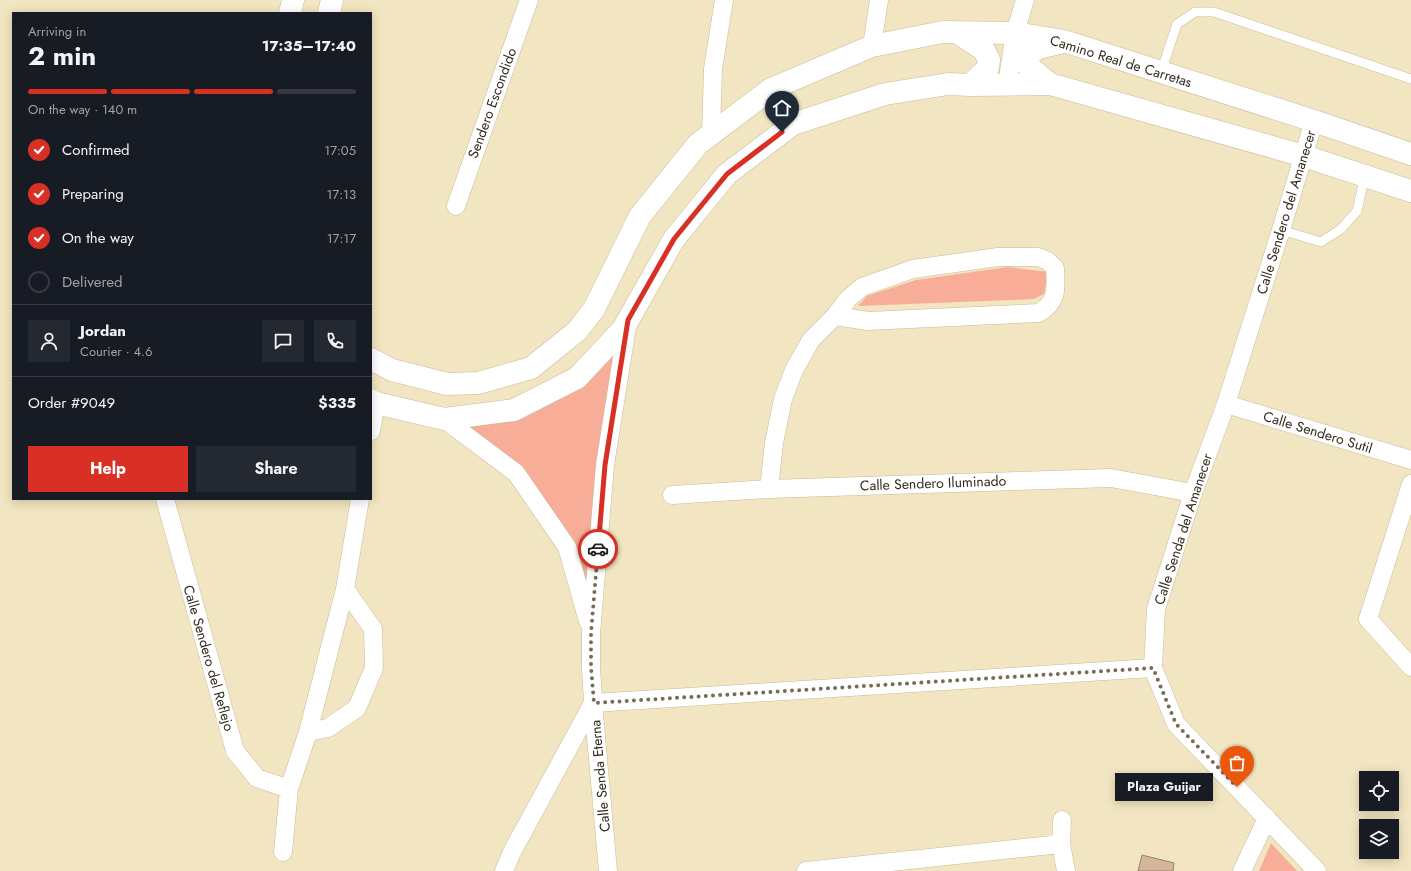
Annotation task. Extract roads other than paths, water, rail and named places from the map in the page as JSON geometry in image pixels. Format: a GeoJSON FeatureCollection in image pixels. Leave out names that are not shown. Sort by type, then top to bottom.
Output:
{"type":"FeatureCollection","features":[{"type":"Feature","properties":{"kind":"street"},"geometry":{"type":"LineString","coordinates":[[290,12],[293,0]]}},
{"type":"Feature","properties":{"kind":"street"},"geometry":{"type":"LineString","coordinates":[[329,12],[332,0]]}},
{"type":"Feature","properties":{"kind":"street","name":"Sendero Escondido"},"geometry":{"type":"LineString","coordinates":[[456,206],[529,0]]}},
{"type":"Feature","properties":{"kind":"street"},"geometry":{"type":"LineString","coordinates":[[711,134],[713,69],[724,0]]}},
{"type":"Feature","properties":{"kind":"street"},"geometry":{"type":"LineString","coordinates":[[872,46],[879,0]]}},
{"type":"Feature","properties":{"kind":"street"},"geometry":{"type":"LineString","coordinates":[[1007,84],[1015,34],[1025,0]]}},
{"type":"Feature","properties":{"kind":"street","name":"Camino Real de Carretas"},"geometry":{"type":"LineString","coordinates":[[372,360],[392,370],[447,384],[478,383],[531,368],[577,331],[594,309],[640,216],[698,144],[771,89],[872,46],[943,32],[1015,34],[1064,41],[1314,121],[1411,154]]}},
{"type":"Feature","properties":{"kind":"street"},"geometry":{"type":"LineString","coordinates":[[958,33],[984,50],[989,60],[988,68],[970,85]]}},
{"type":"Feature","properties":{"kind":"street"},"geometry":{"type":"LineString","coordinates":[[1050,84],[1028,66],[1029,54],[1038,48],[1064,41]]}},
{"type":"Feature","properties":{"kind":"street"},"geometry":{"type":"LineString","coordinates":[[372,416],[373,402],[444,419],[514,410],[577,378],[624,329],[674,239],[727,174],[793,124],[885,94],[948,84],[1050,84],[1304,156],[1411,191]]}},
{"type":"Feature","properties":{"kind":"street","name":"Calle Sendero del Amanecer"},"geometry":{"type":"LineString","coordinates":[[1258,302],[1314,121]]}},
{"type":"Feature","properties":{"kind":"street"},"geometry":{"type":"LineString","coordinates":[[769,489],[774,443],[783,399],[794,370],[811,340],[835,316],[848,299],[862,288],[914,269],[998,256],[1038,257],[1048,261],[1055,268],[1056,285],[1053,300],[1046,309],[1038,313],[868,321],[835,316]]}},
{"type":"Feature","properties":{"kind":"street","name":"Calle Senda del Amanecer"},"geometry":{"type":"LineString","coordinates":[[1258,302],[1226,404],[1193,493],[1156,609],[1153,668],[1176,724],[1317,871]]}},
{"type":"Feature","properties":{"kind":"street","name":"Calle Senda Eterna"},"geometry":{"type":"LineString","coordinates":[[608,871],[591,667],[591,633],[605,465],[628,320]]}},
{"type":"Feature","properties":{"kind":"street","name":"Calle Sendero Sutil"},"geometry":{"type":"LineString","coordinates":[[1226,404],[1411,460]]}},
{"type":"Feature","properties":{"kind":"street","name":"Calle Senda Eterna"},"geometry":{"type":"LineString","coordinates":[[444,419],[516,473],[529,491],[567,547],[591,633]]}},
{"type":"Feature","properties":{"kind":"street","name":"Calle Sendero Iluminado"},"geometry":{"type":"LineString","coordinates":[[672,495],[769,489],[1111,478],[1193,493]]}},
{"type":"Feature","properties":{"kind":"street"},"geometry":{"type":"LineString","coordinates":[[1411,484],[1368,619],[1411,666]]}},
{"type":"Feature","properties":{"kind":"street","name":"Calle Sendero del Reflejo"},"geometry":{"type":"LineString","coordinates":[[165,500],[234,751],[257,778],[289,789]]}},
{"type":"Feature","properties":{"kind":"street"},"geometry":{"type":"LineString","coordinates":[[283,852],[289,789],[308,732],[345,589],[360,500]]}},
{"type":"Feature","properties":{"kind":"street"},"geometry":{"type":"LineString","coordinates":[[308,732],[328,728],[358,708],[374,668],[373,629],[345,589]]}},
{"type":"Feature","properties":{"kind":"street"},"geometry":{"type":"LineString","coordinates":[[504,871],[512,852],[594,703],[1153,668]]}},
{"type":"Feature","properties":{"kind":"street"},"geometry":{"type":"LineString","coordinates":[[1242,871],[1267,818]]}},
{"type":"Feature","properties":{"kind":"street"},"geometry":{"type":"LineString","coordinates":[[1062,820],[1061,844],[1066,871]]}},
{"type":"Feature","properties":{"kind":"street"},"geometry":{"type":"LineString","coordinates":[[806,871],[1061,844]]}},
{"type":"Feature","properties":{"kind":"lane"},"geometry":{"type":"LineString","coordinates":[[1161,72],[1177,24],[1195,12],[1214,12],[1411,79]]}},
{"type":"Feature","properties":{"kind":"lane"},"geometry":{"type":"LineString","coordinates":[[1281,230],[1321,242],[1341,229],[1357,211],[1365,175]]}},
{"type":"Feature","properties":{"kind":"place","name":"Plaza Guijar"},"geometry":{"type":"Point","coordinates":[1237,787]}}]}
